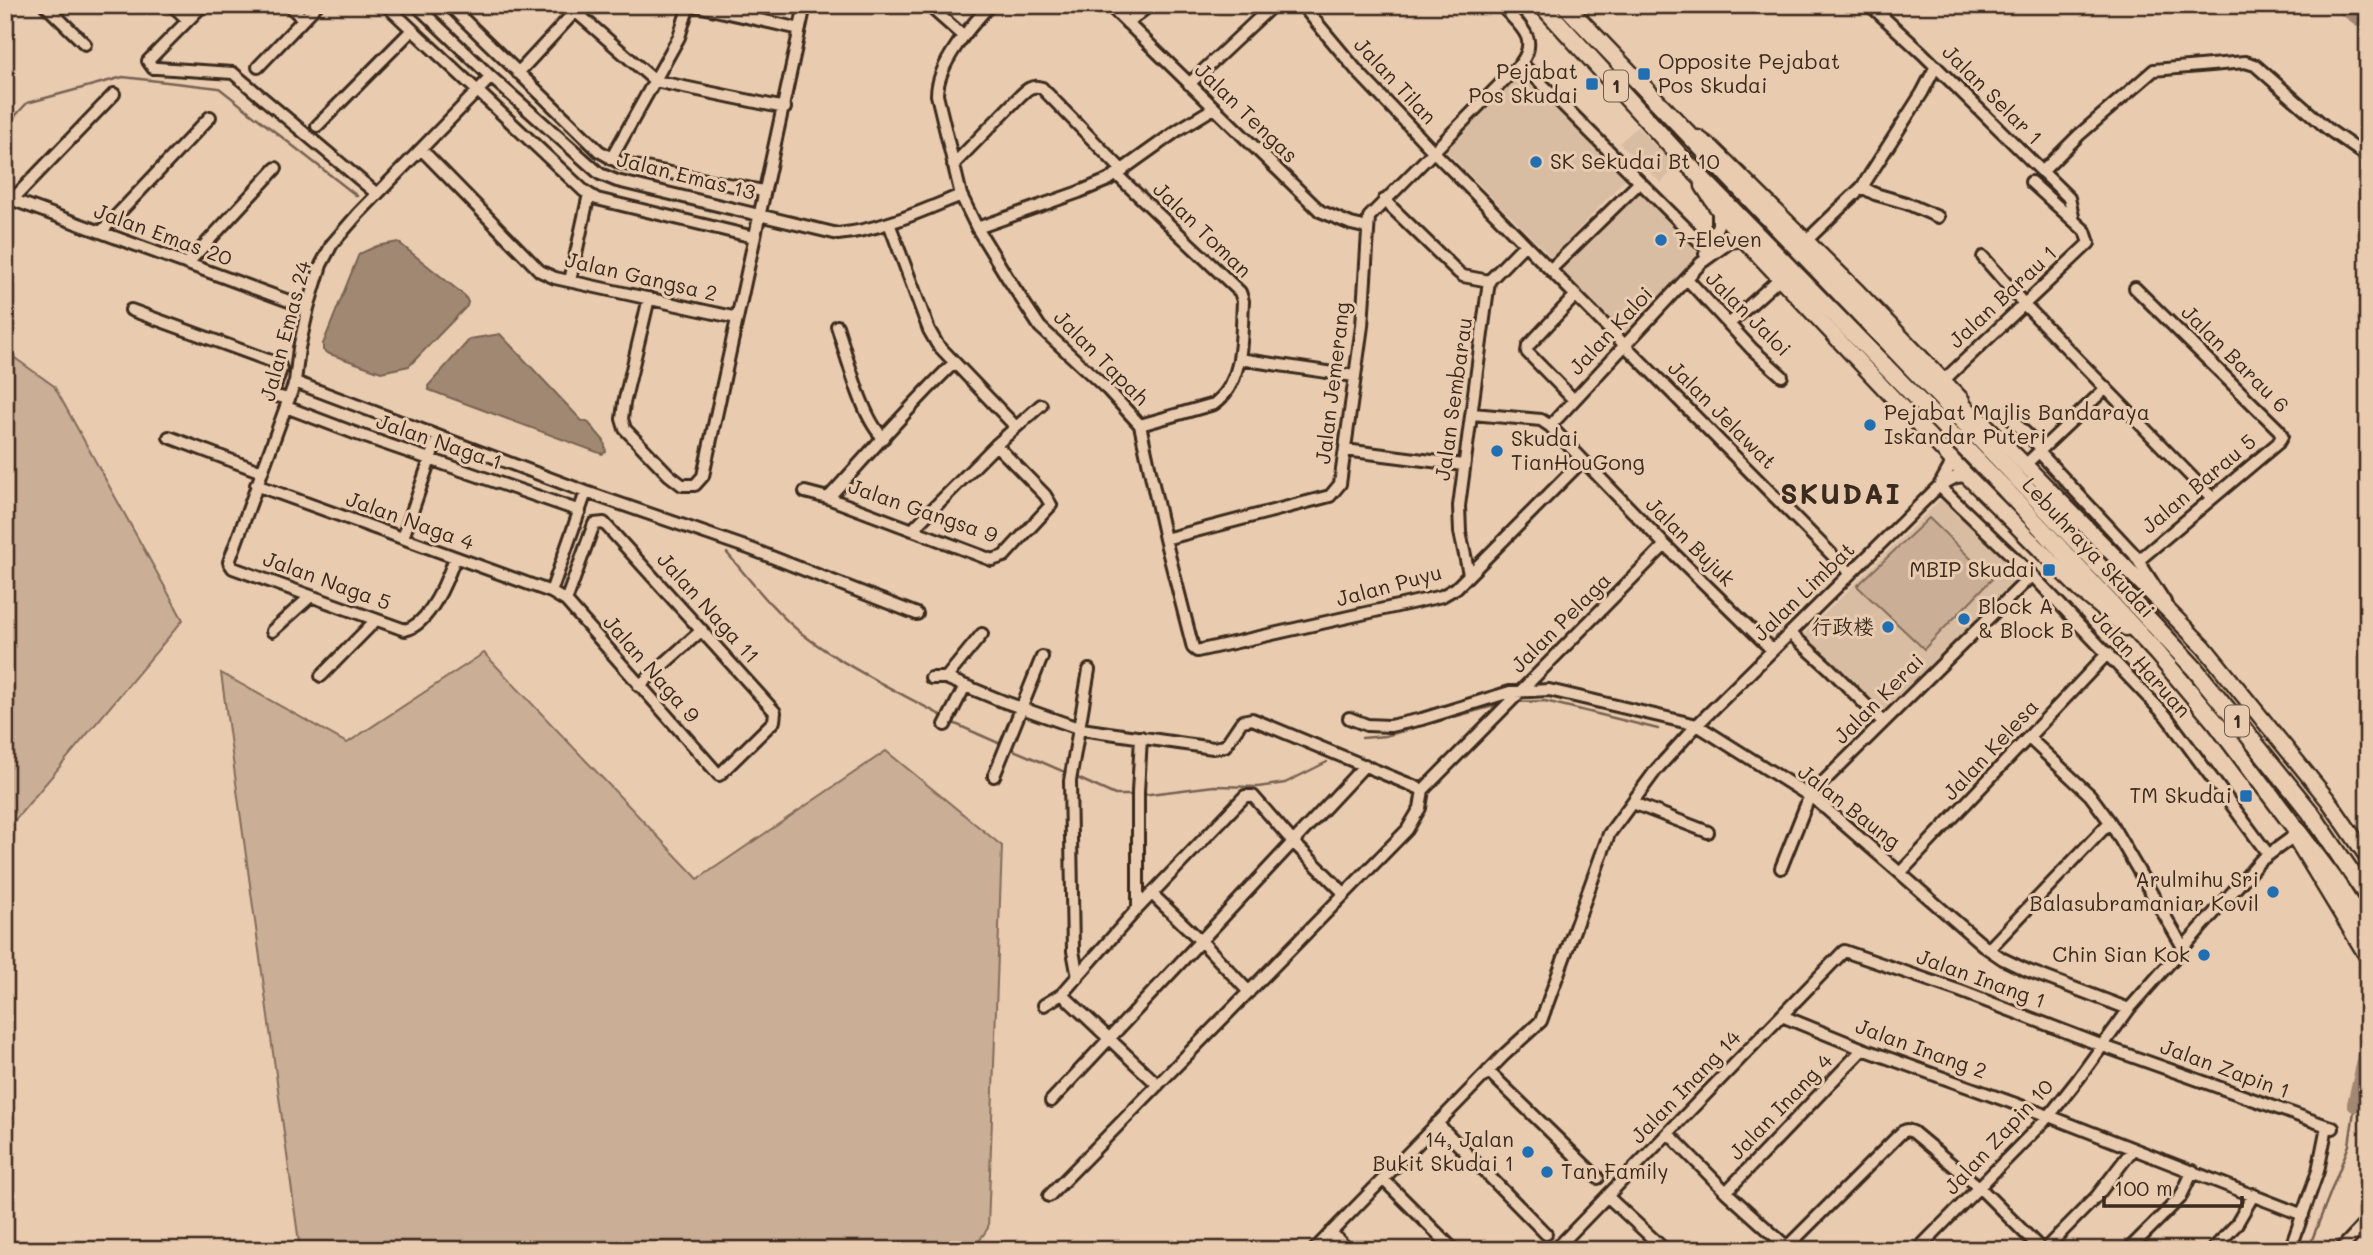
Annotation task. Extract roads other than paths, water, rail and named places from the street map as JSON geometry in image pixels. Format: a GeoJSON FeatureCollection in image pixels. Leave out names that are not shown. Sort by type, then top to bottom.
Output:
{"type":"FeatureCollection","features":[{"type":"Feature","properties":{"kind":"highway","name":"Lebuhraya Skudai"},"geometry":{"type":"LineString","coordinates":[[1542,5],[1691,167],[1950,431],[2157,653],[2216,723],[2333,878],[2368,932]]}},
{"type":"Feature","properties":{"kind":"highway","name":"Lebuhraya Skudai"},"geometry":{"type":"LineString","coordinates":[[1569,8],[2194,668],[2310,812],[2368,897]]}},
{"type":"Feature","properties":{"kind":"highway"},"geometry":{"type":"LineString","coordinates":[[1865,320],[1984,425]]}},
{"type":"Feature","properties":{"kind":"main road"},"geometry":{"type":"LineString","coordinates":[[1679,126],[1713,148],[2173,615],[2209,654],[2364,843],[2368,858]]}},
{"type":"Feature","properties":{"kind":"main road"},"geometry":{"type":"LineString","coordinates":[[1691,167],[1718,209],[1744,240],[1968,476],[2081,591],[2157,653]]}},
{"type":"Feature","properties":{"kind":"main road"},"geometry":{"type":"LineString","coordinates":[[2284,816],[2368,958]]}},
{"type":"Feature","properties":{"kind":"street"},"geometry":{"type":"LineString","coordinates":[[45,5],[85,44]]}},
{"type":"Feature","properties":{"kind":"street"},"geometry":{"type":"LineString","coordinates":[[172,5],[188,20]]}},
{"type":"Feature","properties":{"kind":"street"},"geometry":{"type":"LineString","coordinates":[[203,5],[148,61],[153,68],[233,73],[377,194]]}},
{"type":"Feature","properties":{"kind":"street"},"geometry":{"type":"LineString","coordinates":[[289,5],[303,19]]}},
{"type":"Feature","properties":{"kind":"street"},"geometry":{"type":"LineString","coordinates":[[258,66],[317,5]]}},
{"type":"Feature","properties":{"kind":"street"},"geometry":{"type":"LineString","coordinates":[[386,5],[589,194],[597,199],[754,237]]}},
{"type":"Feature","properties":{"kind":"street","name":"Jalan Emas 13"},"geometry":{"type":"LineString","coordinates":[[416,5],[491,77],[600,174],[617,181],[838,234],[859,232],[888,223],[961,194]]}},
{"type":"Feature","properties":{"kind":"street"},"geometry":{"type":"LineString","coordinates":[[449,5],[599,151],[611,159],[763,191]]}},
{"type":"Feature","properties":{"kind":"street"},"geometry":{"type":"LineString","coordinates":[[611,159],[679,37],[691,5],[800,29]]}},
{"type":"Feature","properties":{"kind":"street"},"geometry":{"type":"LineString","coordinates":[[649,298],[622,419],[625,429],[669,475],[682,485],[695,485],[703,477],[763,191],[785,108],[805,5]]}},
{"type":"Feature","properties":{"kind":"street"},"geometry":{"type":"LineString","coordinates":[[928,5],[963,36]]}},
{"type":"Feature","properties":{"kind":"street","name":"Jalan Tapah"},"geometry":{"type":"LineString","coordinates":[[990,5],[963,36],[938,79],[937,86],[961,194],[977,228],[1040,327],[1108,390],[1140,425],[1191,644],[1197,651]]}},
{"type":"Feature","properties":{"kind":"street","name":"Jalan Tengas"},"geometry":{"type":"LineString","coordinates":[[1109,5],[1320,211],[1351,225],[1367,228]]}},
{"type":"Feature","properties":{"kind":"street"},"geometry":{"type":"LineString","coordinates":[[1127,23],[1150,5]]}},
{"type":"Feature","properties":{"kind":"street"},"geometry":{"type":"LineString","coordinates":[[1189,84],[1273,5]]}},
{"type":"Feature","properties":{"kind":"street","name":"Jalan Tilan"},"geometry":{"type":"LineString","coordinates":[[1302,5],[1358,72],[1525,244]]}},
{"type":"Feature","properties":{"kind":"street"},"geometry":{"type":"LineString","coordinates":[[1367,228],[1369,217],[1530,51],[1526,33],[1501,5]]}},
{"type":"Feature","properties":{"kind":"street","name":"Jalan Selar 1"},"geometry":{"type":"LineString","coordinates":[[1870,5],[1936,66],[2069,198],[2074,221]]}},
{"type":"Feature","properties":{"kind":"street"},"geometry":{"type":"LineString","coordinates":[[518,73],[575,7],[655,81],[785,108]]}},
{"type":"Feature","properties":{"kind":"street"},"geometry":{"type":"LineString","coordinates":[[317,126],[412,30]]}},
{"type":"Feature","properties":{"kind":"street"},"geometry":{"type":"LineString","coordinates":[[2042,172],[2078,135],[2154,70],[2245,62],[2255,65],[2329,130],[2368,157]]}},
{"type":"Feature","properties":{"kind":"street"},"geometry":{"type":"LineString","coordinates":[[1521,63],[1707,249]]}},
{"type":"Feature","properties":{"kind":"street"},"geometry":{"type":"LineString","coordinates":[[1806,241],[1862,187],[1936,66]]}},
{"type":"Feature","properties":{"kind":"street","name":"Jalan Emas 24"},"geometry":{"type":"LineString","coordinates":[[230,565],[229,558],[295,382],[308,308],[321,265],[332,244],[491,77]]}},
{"type":"Feature","properties":{"kind":"street","name":"Jalan Toman"},"geometry":{"type":"LineString","coordinates":[[953,165],[1029,88],[1038,86],[1050,95],[1120,173],[1240,292],[1243,302],[1239,359],[1228,390],[1214,404],[1140,425]]}},
{"type":"Feature","properties":{"kind":"street"},"geometry":{"type":"LineString","coordinates":[[9,199],[114,94]]}},
{"type":"Feature","properties":{"kind":"street"},"geometry":{"type":"LineString","coordinates":[[977,228],[1079,192],[1120,173],[1178,130],[1214,108]]}},
{"type":"Feature","properties":{"kind":"street"},"geometry":{"type":"LineString","coordinates":[[101,232],[210,117]]}},
{"type":"Feature","properties":{"kind":"street","name":"Jalan Gangsa 2"},"geometry":{"type":"LineString","coordinates":[[421,149],[540,271],[570,281],[737,318]]}},
{"type":"Feature","properties":{"kind":"street"},"geometry":{"type":"LineString","coordinates":[[187,264],[276,168]]}},
{"type":"Feature","properties":{"kind":"street"},"geometry":{"type":"LineString","coordinates":[[2031,182],[2074,221]]}},
{"type":"Feature","properties":{"kind":"street"},"geometry":{"type":"LineString","coordinates":[[1551,269],[1639,183]]}},
{"type":"Feature","properties":{"kind":"street"},"geometry":{"type":"LineString","coordinates":[[1862,187],[1938,217]]}},
{"type":"Feature","properties":{"kind":"street"},"geometry":{"type":"LineString","coordinates":[[570,281],[589,194]]}},
{"type":"Feature","properties":{"kind":"street","name":"Jalan Emas 20"},"geometry":{"type":"LineString","coordinates":[[9,199],[308,308]]}},
{"type":"Feature","properties":{"kind":"street"},"geometry":{"type":"LineString","coordinates":[[1384,201],[1458,272],[1489,281],[1525,244]]}},
{"type":"Feature","properties":{"kind":"street","name":"Jalan Kaloi"},"geometry":{"type":"LineString","coordinates":[[1701,263],[1718,225],[1718,209]]}},
{"type":"Feature","properties":{"kind":"street","name":"Jalan Barau 1"},"geometry":{"type":"LineString","coordinates":[[1944,380],[2089,243],[2088,235],[2074,221]]}},
{"type":"Feature","properties":{"kind":"street"},"geometry":{"type":"LineString","coordinates":[[888,223],[929,330],[937,344],[1016,426]]}},
{"type":"Feature","properties":{"kind":"street","name":"Jalan Jemerang"},"geometry":{"type":"LineString","coordinates":[[1165,539],[1330,496],[1340,484],[1363,314],[1367,228]]}},
{"type":"Feature","properties":{"kind":"street","name":"Jalan Kaloi"},"geometry":{"type":"LineString","coordinates":[[1550,426],[1701,263],[1730,242],[1744,240]]}},
{"type":"Feature","properties":{"kind":"street","name":"Jalan Jelawat"},"geometry":{"type":"LineString","coordinates":[[1525,244],[1850,573]]}},
{"type":"Feature","properties":{"kind":"street"},"geometry":{"type":"LineString","coordinates":[[1983,257],[2024,304],[2212,498]]}},
{"type":"Feature","properties":{"kind":"street"},"geometry":{"type":"LineString","coordinates":[[1729,324],[1780,278]]}},
{"type":"Feature","properties":{"kind":"street","name":"Jalan Jaloi"},"geometry":{"type":"LineString","coordinates":[[1687,279],[1752,349],[1782,376]]}},
{"type":"Feature","properties":{"kind":"street","name":"Jalan Sembarau"},"geometry":{"type":"LineString","coordinates":[[1469,574],[1460,532],[1459,506],[1462,466],[1472,414],[1489,281]]}},
{"type":"Feature","properties":{"kind":"street","name":"Jalan Barau 6"},"geometry":{"type":"LineString","coordinates":[[2135,288],[2282,436]]}},
{"type":"Feature","properties":{"kind":"street"},"geometry":{"type":"LineString","coordinates":[[1574,400],[1527,352],[1528,346],[1576,295]]}},
{"type":"Feature","properties":{"kind":"street"},"geometry":{"type":"LineString","coordinates":[[131,310],[279,364],[281,369],[272,395],[287,403]]}},
{"type":"Feature","properties":{"kind":"street"},"geometry":{"type":"LineString","coordinates":[[837,326],[869,419],[884,438]]}},
{"type":"Feature","properties":{"kind":"street"},"geometry":{"type":"LineString","coordinates":[[1239,359],[1354,376]]}},
{"type":"Feature","properties":{"kind":"street"},"geometry":{"type":"LineString","coordinates":[[828,498],[913,403],[954,363]]}},
{"type":"Feature","properties":{"kind":"street"},"geometry":{"type":"LineString","coordinates":[[295,382],[586,492],[751,549],[917,614]]}},
{"type":"Feature","properties":{"kind":"street"},"geometry":{"type":"LineString","coordinates":[[2025,466],[2106,388]]}},
{"type":"Feature","properties":{"kind":"street","name":"Jalan Naga 1"},"geometry":{"type":"LineString","coordinates":[[287,403],[431,460],[580,511]]}},
{"type":"Feature","properties":{"kind":"street"},"geometry":{"type":"LineString","coordinates":[[912,530],[996,445],[1041,405]]}},
{"type":"Feature","properties":{"kind":"street"},"geometry":{"type":"LineString","coordinates":[[2005,413],[2139,560],[2173,615]]}},
{"type":"Feature","properties":{"kind":"street"},"geometry":{"type":"LineString","coordinates":[[1472,414],[1541,420],[1550,426]]}},
{"type":"Feature","properties":{"kind":"street","name":"Jalan Bujuk"},"geometry":{"type":"LineString","coordinates":[[1550,426],[1772,650]]}},
{"type":"Feature","properties":{"kind":"street"},"geometry":{"type":"LineString","coordinates":[[403,538],[438,436]]}},
{"type":"Feature","properties":{"kind":"street","name":"Jalan Barau 5"},"geometry":{"type":"LineString","coordinates":[[2139,560],[2278,443],[2282,436]]}},
{"type":"Feature","properties":{"kind":"street"},"geometry":{"type":"LineString","coordinates":[[169,437],[261,472]]}},
{"type":"Feature","properties":{"kind":"street","name":"Jalan Gangsa 9"},"geometry":{"type":"LineString","coordinates":[[805,492],[828,498],[992,560],[1004,556],[1051,505],[1045,495],[996,445]]}},
{"type":"Feature","properties":{"kind":"street"},"geometry":{"type":"LineString","coordinates":[[1345,450],[1462,466]]}},
{"type":"Feature","properties":{"kind":"street","name":"Jalan Limbat"},"geometry":{"type":"LineString","coordinates":[[1939,486],[1952,457]]}},
{"type":"Feature","properties":{"kind":"street","name":"Jalan Puyu"},"geometry":{"type":"LineString","coordinates":[[1197,651],[1442,596],[1456,588],[1582,461]]}},
{"type":"Feature","properties":{"kind":"street","name":"Jalan Limbat"},"geometry":{"type":"LineString","coordinates":[[1314,1250],[1488,1070],[1541,1021],[1609,834],[1656,770],[1697,725],[1939,486],[1956,477],[1968,476]]}},
{"type":"Feature","properties":{"kind":"street","name":"Jalan Naga 4"},"geometry":{"type":"LineString","coordinates":[[256,485],[551,592]]}},
{"type":"Feature","properties":{"kind":"street","name":"Jalan Haruan"},"geometry":{"type":"LineString","coordinates":[[1939,486],[2032,575],[2166,716],[2268,854]]}},
{"type":"Feature","properties":{"kind":"street"},"geometry":{"type":"LineString","coordinates":[[551,592],[586,492]]}},
{"type":"Feature","properties":{"kind":"street","name":"Jalan Naga 11"},"geometry":{"type":"LineString","coordinates":[[566,601],[594,524],[604,523],[776,716],[719,775]]}},
{"type":"Feature","properties":{"kind":"street","name":"Jalan Pelaga"},"geometry":{"type":"LineString","coordinates":[[1349,718],[1367,725],[1390,726],[1522,690],[1665,545]]}},
{"type":"Feature","properties":{"kind":"street","name":"Jalan Naga 5"},"geometry":{"type":"LineString","coordinates":[[230,565],[405,630],[410,629],[440,597],[455,558]]}},
{"type":"Feature","properties":{"kind":"street","name":"Jalan Kerai"},"geometry":{"type":"LineString","coordinates":[[1781,868],[1810,795],[2032,575]]}},
{"type":"Feature","properties":{"kind":"street","name":"Jalan Naga 9"},"geometry":{"type":"LineString","coordinates":[[551,592],[566,601],[719,775]]}},
{"type":"Feature","properties":{"kind":"street"},"geometry":{"type":"LineString","coordinates":[[272,631],[312,596]]}},
{"type":"Feature","properties":{"kind":"street"},"geometry":{"type":"LineString","coordinates":[[321,676],[376,620]]}},
{"type":"Feature","properties":{"kind":"street"},"geometry":{"type":"LineString","coordinates":[[639,686],[702,630]]}},
{"type":"Feature","properties":{"kind":"street"},"geometry":{"type":"LineString","coordinates":[[1790,632],[1883,722]]}},
{"type":"Feature","properties":{"kind":"street"},"geometry":{"type":"LineString","coordinates":[[946,678],[982,634]]}},
{"type":"Feature","properties":{"kind":"street","name":"Jalan Kelesa"},"geometry":{"type":"LineString","coordinates":[[1901,872],[2108,653]]}},
{"type":"Feature","properties":{"kind":"street"},"geometry":{"type":"LineString","coordinates":[[994,776],[1042,657]]}},
{"type":"Feature","properties":{"kind":"street"},"geometry":{"type":"LineString","coordinates":[[1078,976],[1073,951],[1071,776],[1089,670]]}},
{"type":"Feature","properties":{"kind":"street"},"geometry":{"type":"LineString","coordinates":[[932,678],[946,678],[1081,729],[1213,748],[1225,746],[1242,722],[1252,719],[1423,790]]}},
{"type":"Feature","properties":{"kind":"street"},"geometry":{"type":"LineString","coordinates":[[947,721],[965,685]]}},
{"type":"Feature","properties":{"kind":"street"},"geometry":{"type":"LineString","coordinates":[[1049,1196],[1407,830],[1420,808],[1423,790],[1522,690]]}},
{"type":"Feature","properties":{"kind":"street","name":"Jalan Baung"},"geometry":{"type":"LineString","coordinates":[[1522,690],[1549,690],[1572,694],[1697,725],[1810,795],[1989,950],[2026,970],[2129,1009]]}},
{"type":"Feature","properties":{"kind":"street"},"geometry":{"type":"LineString","coordinates":[[1138,908],[1141,737]]}},
{"type":"Feature","properties":{"kind":"street"},"geometry":{"type":"LineString","coordinates":[[2029,738],[2090,795],[2110,822],[2183,947]]}},
{"type":"Feature","properties":{"kind":"street"},"geometry":{"type":"LineString","coordinates":[[1051,1101],[1365,765]]}},
{"type":"Feature","properties":{"kind":"street"},"geometry":{"type":"LineString","coordinates":[[1044,1005],[1062,994],[1138,908],[1245,796],[1253,796],[1294,843],[1344,893]]}},
{"type":"Feature","properties":{"kind":"street"},"geometry":{"type":"LineString","coordinates":[[1633,803],[1708,832]]}},
{"type":"Feature","properties":{"kind":"street"},"geometry":{"type":"LineString","coordinates":[[1989,950],[2110,822]]}},
{"type":"Feature","properties":{"kind":"street","name":"Jalan Zapin 10"},"geometry":{"type":"LineString","coordinates":[[1917,1250],[2049,1116],[2129,1009],[2183,947],[2268,854],[2294,836]]}},
{"type":"Feature","properties":{"kind":"street"},"geometry":{"type":"LineString","coordinates":[[1152,894],[1249,992]]}},
{"type":"Feature","properties":{"kind":"street","name":"Jalan Inang 14"},"geometry":{"type":"LineString","coordinates":[[1555,1250],[1844,951]]}},
{"type":"Feature","properties":{"kind":"street","name":"Jalan Inang 1"},"geometry":{"type":"LineString","coordinates":[[1844,951],[1960,991],[2103,1046]]}},
{"type":"Feature","properties":{"kind":"street"},"geometry":{"type":"LineString","coordinates":[[1062,994],[1158,1085]]}},
{"type":"Feature","properties":{"kind":"street","name":"Jalan Inang 2"},"geometry":{"type":"LineString","coordinates":[[1782,1016],[1863,1049],[2255,1194],[2303,1215]]}},
{"type":"Feature","properties":{"kind":"street","name":"Jalan Zapin 1"},"geometry":{"type":"LineString","coordinates":[[2103,1046],[2330,1127],[2303,1215]]}},
{"type":"Feature","properties":{"kind":"street","name":"Jalan Inang 4"},"geometry":{"type":"LineString","coordinates":[[1726,1192],[1863,1049]]}},
{"type":"Feature","properties":{"kind":"street"},"geometry":{"type":"LineString","coordinates":[[1488,1070],[1598,1178]]}},
{"type":"Feature","properties":{"kind":"street"},"geometry":{"type":"LineString","coordinates":[[1437,1123],[1546,1234]]}},
{"type":"Feature","properties":{"kind":"street"},"geometry":{"type":"LineString","coordinates":[[1668,1133],[1786,1248],[1907,1130],[1913,1132],[1979,1187],[2043,1250],[2097,1196],[2133,1149]]}},
{"type":"Feature","properties":{"kind":"street"},"geometry":{"type":"LineString","coordinates":[[2128,1250],[2180,1198],[2193,1171]]}},
{"type":"Feature","properties":{"kind":"street"},"geometry":{"type":"LineString","coordinates":[[1383,1179],[1454,1250]]}},
{"type":"Feature","properties":{"kind":"street"},"geometry":{"type":"LineString","coordinates":[[2212,1250],[2236,1225],[2255,1194]]}},
{"type":"Feature","properties":{"kind":"street"},"geometry":{"type":"LineString","coordinates":[[1607,1196],[1665,1250]]}},
{"type":"Feature","properties":{"kind":"street"},"geometry":{"type":"LineString","coordinates":[[2290,1250],[2303,1215]]}},
{"type":"Feature","properties":{"kind":"street"},"geometry":{"type":"LineString","coordinates":[[2340,1250],[2368,1220]]}},
{"type":"Feature","properties":{"kind":"street"},"geometry":{"type":"LineString","coordinates":[[1331,1232],[1348,1250]]}},
{"type":"Feature","properties":{"kind":"waterway"},"geometry":{"type":"LineString","coordinates":[[2341,5],[2368,24]]}},
{"type":"Feature","properties":{"kind":"waterway"},"geometry":{"type":"LineString","coordinates":[[5,127],[27,103],[123,77],[219,88],[357,196]]}},
{"type":"Feature","properties":{"kind":"waterway"},"geometry":{"type":"LineString","coordinates":[[727,553],[771,605],[801,633],[853,668],[946,718]]}},
{"type":"Feature","properties":{"kind":"waterway"},"geometry":{"type":"LineString","coordinates":[[1515,702],[1545,701],[1658,729]]}},
{"type":"Feature","properties":{"kind":"waterway"},"geometry":{"type":"LineString","coordinates":[[1362,738],[1385,736],[1501,704]]}},
{"type":"Feature","properties":{"kind":"waterway"},"geometry":{"type":"LineString","coordinates":[[951,722],[1003,745]]}},
{"type":"Feature","properties":{"kind":"waterway"},"geometry":{"type":"LineString","coordinates":[[1009,748],[1067,773]]}},
{"type":"Feature","properties":{"kind":"waterway"},"geometry":{"type":"LineString","coordinates":[[1142,795],[1214,786],[1258,787],[1285,783],[1327,762]]}},
{"type":"Feature","properties":{"kind":"waterway"},"geometry":{"type":"LineString","coordinates":[[1073,776],[1115,795],[1136,795]]}},
{"type":"Feature","properties":{"kind":"waterway"},"geometry":{"type":"LineString","coordinates":[[2355,1104],[2368,1048]]}},
{"type":"Feature","properties":{"kind":"waterway"},"geometry":{"type":"LineString","coordinates":[[2308,1250],[2349,1145],[2355,1104]]}},
{"type":"Feature","properties":{"kind":"place","name":"Opposite Pejabat Pos Skudai"},"geometry":{"type":"Point","coordinates":[1644,74]}},
{"type":"Feature","properties":{"kind":"place","name":"Pejabat Pos Skudai"},"geometry":{"type":"Point","coordinates":[1592,84]}},
{"type":"Feature","properties":{"kind":"place","name":"SK Sekudai Bt 10"},"geometry":{"type":"Point","coordinates":[1536,162]}},
{"type":"Feature","properties":{"kind":"place","name":"7-Eleven"},"geometry":{"type":"Point","coordinates":[1661,240]}},
{"type":"Feature","properties":{"kind":"place","name":"Pejabat Majlis Bandaraya Iskandar Puteri"},"geometry":{"type":"Point","coordinates":[1870,425]}},
{"type":"Feature","properties":{"kind":"place","name":"Skudai TianHouGong"},"geometry":{"type":"Point","coordinates":[1497,451]}},
{"type":"Feature","properties":{"kind":"place","name":"MBIP Skudai"},"geometry":{"type":"Point","coordinates":[2049,570]}},
{"type":"Feature","properties":{"kind":"place","name":"Block A & Block B"},"geometry":{"type":"Point","coordinates":[1964,619]}},
{"type":"Feature","properties":{"kind":"place","name":"行政楼"},"geometry":{"type":"Point","coordinates":[1888,627]}},
{"type":"Feature","properties":{"kind":"place","name":"TM Skudai"},"geometry":{"type":"Point","coordinates":[2246,796]}},
{"type":"Feature","properties":{"kind":"place","name":"Arulmihu Sri Balasubramaniar Kovil"},"geometry":{"type":"Point","coordinates":[2273,892]}},
{"type":"Feature","properties":{"kind":"place","name":"Chin Sian Kok"},"geometry":{"type":"Point","coordinates":[2204,955]}},
{"type":"Feature","properties":{"kind":"place","name":"14, Jalan Bukit Skudai 1"},"geometry":{"type":"Point","coordinates":[1528,1152]}},
{"type":"Feature","properties":{"kind":"place","name":"Tan Family"},"geometry":{"type":"Point","coordinates":[1547,1172]}},
{"type":"Feature","properties":{"kind":"district","name":"SKUDAI"},"geometry":{"type":"Point","coordinates":[1841,494]}}]}
